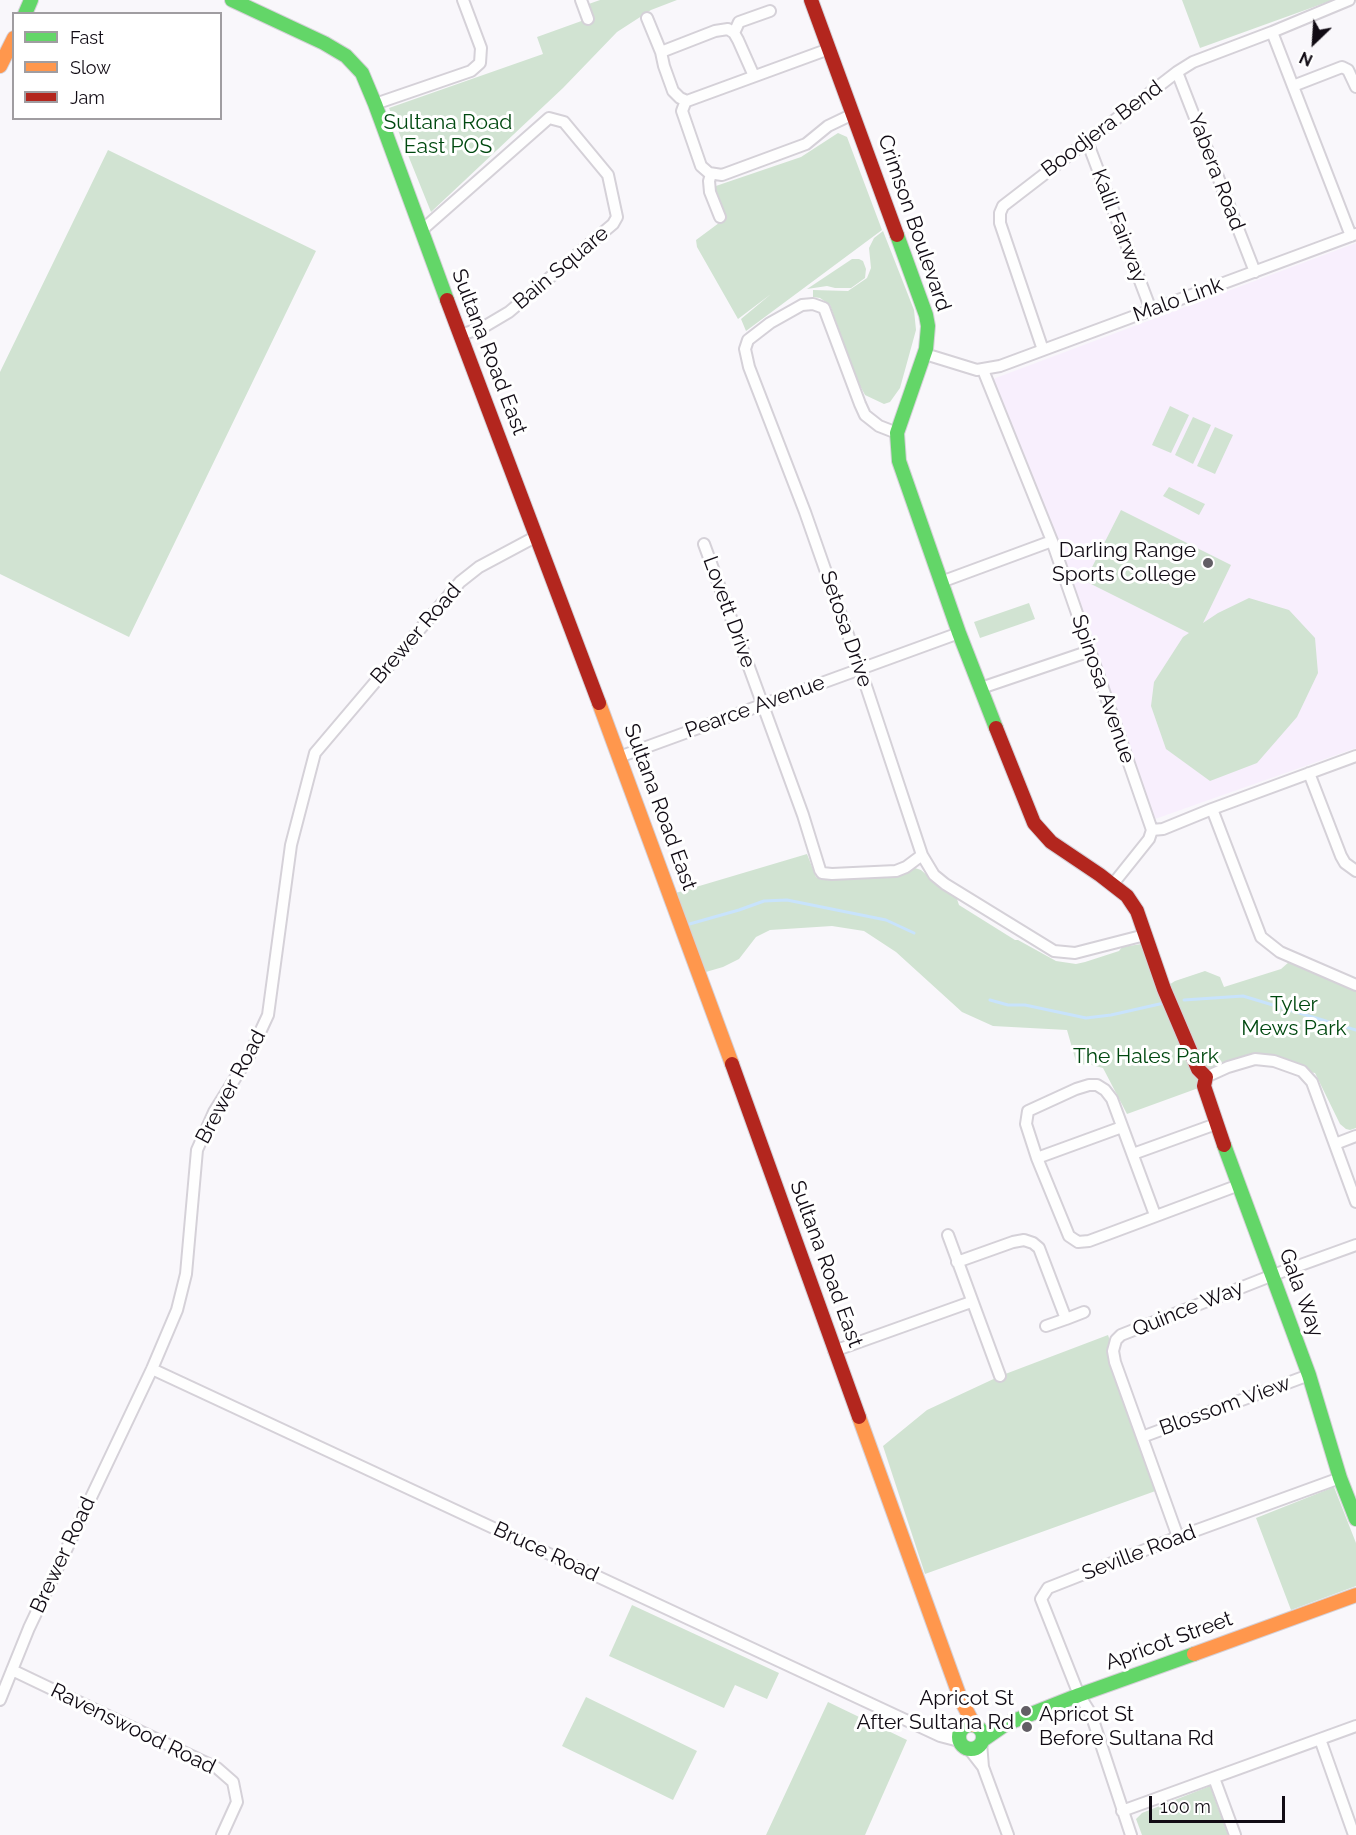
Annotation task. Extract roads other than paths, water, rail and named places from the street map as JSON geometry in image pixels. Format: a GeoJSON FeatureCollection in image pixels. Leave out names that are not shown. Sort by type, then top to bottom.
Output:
{"type":"FeatureCollection","features":[{"type":"Feature","properties":{"kind":"street","name":"Sultana Road East"},"geometry":{"type":"LineString","coordinates":[[232,0],[324,43],[346,56],[362,73],[728,1052],[1008,1835]]}},
{"type":"Feature","properties":{"kind":"street"},"geometry":{"type":"LineString","coordinates":[[375,104],[471,71],[480,63],[481,48],[463,0]]}},
{"type":"Feature","properties":{"kind":"street"},"geometry":{"type":"LineString","coordinates":[[580,0],[588,19]]}},
{"type":"Feature","properties":{"kind":"street","name":"Crimson Boulevard"},"geometry":{"type":"LineString","coordinates":[[811,0],[926,315],[928,326],[925,351],[898,429],[899,461],[959,633],[1034,824],[1060,849],[1113,884]]}},
{"type":"Feature","properties":{"kind":"street","name":"Boodjera Bend"},"geometry":{"type":"LineString","coordinates":[[1043,350],[1000,223],[1003,206],[1193,62],[1350,1]]}},
{"type":"Feature","properties":{"kind":"street"},"geometry":{"type":"LineString","coordinates":[[734,33],[739,22],[770,11]]}},
{"type":"Feature","properties":{"kind":"street"},"geometry":{"type":"LineString","coordinates":[[647,18],[673,91],[680,98],[687,100],[829,49]]}},
{"type":"Feature","properties":{"kind":"street"},"geometry":{"type":"LineString","coordinates":[[661,52],[715,31],[728,29],[734,33],[754,76]]}},
{"type":"Feature","properties":{"kind":"street"},"geometry":{"type":"LineString","coordinates":[[1272,32],[1353,235]]}},
{"type":"Feature","properties":{"kind":"street"},"geometry":{"type":"LineString","coordinates":[[0,66],[12,42]]}},
{"type":"Feature","properties":{"kind":"street"},"geometry":{"type":"LineString","coordinates":[[1293,86],[1342,67],[1348,70],[1356,87]]}},
{"type":"Feature","properties":{"kind":"street","name":"Yabera Road"},"geometry":{"type":"LineString","coordinates":[[1177,72],[1255,272]]}},
{"type":"Feature","properties":{"kind":"street"},"geometry":{"type":"LineString","coordinates":[[687,100],[683,107],[683,115],[701,166],[711,174],[722,175],[806,144],[828,126],[853,114]]}},
{"type":"Feature","properties":{"kind":"street","name":"Bain Square"},"geometry":{"type":"LineString","coordinates":[[422,231],[549,118],[564,122],[608,175],[617,217],[613,224],[509,312],[482,328],[460,335]]}},
{"type":"Feature","properties":{"kind":"street","name":"Kalil Fairway"},"geometry":{"type":"LineString","coordinates":[[1087,141],[1151,310]]}},
{"type":"Feature","properties":{"kind":"street"},"geometry":{"type":"LineString","coordinates":[[711,174],[710,192],[720,217]]}},
{"type":"Feature","properties":{"kind":"street","name":"Malo Link"},"geometry":{"type":"LineString","coordinates":[[983,370],[1000,366],[1353,235]]}},
{"type":"Feature","properties":{"kind":"street","name":"Setosa Drive"},"geometry":{"type":"LineString","coordinates":[[898,429],[874,419],[860,404],[825,308],[813,304],[802,305],[770,323],[748,340],[745,349],[749,368],[806,512],[922,855],[934,875],[1054,951],[1075,953],[1145,935]]}},
{"type":"Feature","properties":{"kind":"street"},"geometry":{"type":"LineString","coordinates":[[925,351],[945,355],[957,363],[983,370]]}},
{"type":"Feature","properties":{"kind":"street","name":"Spinosa Avenue"},"geometry":{"type":"LineString","coordinates":[[983,370],[1052,541],[1090,651],[1158,829]]}},
{"type":"Feature","properties":{"kind":"street","name":"Brewer Road"},"geometry":{"type":"LineString","coordinates":[[0,1700],[28,1628],[152,1369],[177,1310],[186,1274],[197,1150],[214,1112],[249,1056],[268,1015],[291,845],[315,753],[460,582],[479,567],[537,536]]}},
{"type":"Feature","properties":{"kind":"street"},"geometry":{"type":"LineString","coordinates":[[941,582],[1052,541]]}},
{"type":"Feature","properties":{"kind":"street","name":"Lovett Drive"},"geometry":{"type":"LineString","coordinates":[[704,544],[763,703],[822,873],[896,871],[906,867],[922,855]]}},
{"type":"Feature","properties":{"kind":"street","name":"Pearce Avenue"},"geometry":{"type":"LineString","coordinates":[[619,757],[959,633]]}},
{"type":"Feature","properties":{"kind":"street"},"geometry":{"type":"LineString","coordinates":[[981,688],[1090,651]]}},
{"type":"Feature","properties":{"kind":"street"},"geometry":{"type":"LineString","coordinates":[[1145,935],[1133,903],[1113,884],[1158,829],[1356,756]]}},
{"type":"Feature","properties":{"kind":"street"},"geometry":{"type":"LineString","coordinates":[[1309,773],[1341,856],[1345,863],[1356,871]]}},
{"type":"Feature","properties":{"kind":"street"},"geometry":{"type":"LineString","coordinates":[[1212,809],[1261,936],[1280,952],[1356,985]]}},
{"type":"Feature","properties":{"kind":"street","name":"Gala Way"},"geometry":{"type":"LineString","coordinates":[[1145,935],[1198,1069],[1205,1079],[1216,1124],[1309,1376],[1340,1479],[1356,1519]]}},
{"type":"Feature","properties":{"kind":"street"},"geometry":{"type":"LineString","coordinates":[[1205,1079],[1228,1067],[1255,1059],[1274,1061],[1302,1071],[1312,1082],[1356,1202]]}},
{"type":"Feature","properties":{"kind":"street"},"geometry":{"type":"LineString","coordinates":[[1155,1215],[1112,1099],[1105,1090],[1097,1085],[1089,1085],[1028,1111],[1026,1125],[1037,1158],[1069,1236],[1077,1242],[1089,1241],[1239,1185]]}},
{"type":"Feature","properties":{"kind":"street"},"geometry":{"type":"LineString","coordinates":[[1132,1154],[1216,1124]]}},
{"type":"Feature","properties":{"kind":"street"},"geometry":{"type":"LineString","coordinates":[[1037,1158],[1122,1127]]}},
{"type":"Feature","properties":{"kind":"street"},"geometry":{"type":"LineString","coordinates":[[1335,1144],[1356,1136]]}},
{"type":"Feature","properties":{"kind":"street"},"geometry":{"type":"LineString","coordinates":[[948,1235],[1000,1376]]}},
{"type":"Feature","properties":{"kind":"street"},"geometry":{"type":"LineString","coordinates":[[957,1262],[1012,1242],[1024,1240],[1033,1243],[1039,1248],[1066,1319]]}},
{"type":"Feature","properties":{"kind":"street","name":"Quince Way"},"geometry":{"type":"LineString","coordinates":[[1178,1537],[1115,1362],[1113,1351],[1116,1340],[1121,1335],[1356,1245]]}},
{"type":"Feature","properties":{"kind":"street"},"geometry":{"type":"LineString","coordinates":[[834,1351],[971,1302]]}},
{"type":"Feature","properties":{"kind":"street"},"geometry":{"type":"LineString","coordinates":[[1046,1326],[1084,1312]]}},
{"type":"Feature","properties":{"kind":"street","name":"Bruce Road"},"geometry":{"type":"LineString","coordinates":[[152,1369],[940,1736],[971,1735]]}},
{"type":"Feature","properties":{"kind":"street","name":"Blossom View"},"geometry":{"type":"LineString","coordinates":[[1142,1437],[1309,1376]]}},
{"type":"Feature","properties":{"kind":"street","name":"Seville Road"},"geometry":{"type":"LineString","coordinates":[[1079,1695],[1041,1599],[1048,1588],[1178,1537],[1340,1479]]}},
{"type":"Feature","properties":{"kind":"street","name":"Apricot Street"},"geometry":{"type":"LineString","coordinates":[[971,1735],[1353,1598]]}},
{"type":"Feature","properties":{"kind":"street","name":"Ravenswood Road"},"geometry":{"type":"LineString","coordinates":[[12,1670],[217,1768],[233,1782],[237,1802],[222,1835]]}},
{"type":"Feature","properties":{"kind":"street"},"geometry":{"type":"LineString","coordinates":[[1079,1695],[1091,1714],[1131,1835]]}},
{"type":"Feature","properties":{"kind":"street"},"geometry":{"type":"LineString","coordinates":[[1122,1811],[1356,1726]]}},
{"type":"Feature","properties":{"kind":"street"},"geometry":{"type":"LineString","coordinates":[[1320,1739],[1354,1835]]}},
{"type":"Feature","properties":{"kind":"street"},"geometry":{"type":"LineString","coordinates":[[1214,1778],[1235,1835]]}},
{"type":"Feature","properties":{"kind":"waterway"},"geometry":{"type":"LineString","coordinates":[[686,925],[764,901],[787,900],[886,920],[914,933]]}},
{"type":"Feature","properties":{"kind":"waterway"},"geometry":{"type":"LineString","coordinates":[[1184,1000],[1243,996],[1356,1030]]}},
{"type":"Feature","properties":{"kind":"waterway"},"geometry":{"type":"LineString","coordinates":[[990,1000],[1086,1018],[1164,1003]]}},
{"type":"Feature","properties":{"kind":"place","name":"Darling Range Sports College"},"geometry":{"type":"Point","coordinates":[1208,563]}},
{"type":"Feature","properties":{"kind":"place","name":"Apricot St After Sultana Rd"},"geometry":{"type":"Point","coordinates":[1026,1711]}},
{"type":"Feature","properties":{"kind":"place","name":"Apricot St Before Sultana Rd"},"geometry":{"type":"Point","coordinates":[1027,1727]}},
{"type":"Feature","properties":{"kind":"park label","name":"Sultana Road East POS"},"geometry":{"type":"Point","coordinates":[448,135]}},
{"type":"Feature","properties":{"kind":"park label","name":"Tyler Mews Park"},"geometry":{"type":"Point","coordinates":[1294,1017]}},
{"type":"Feature","properties":{"kind":"park label","name":"The Hales Park"},"geometry":{"type":"Point","coordinates":[1146,1057]}}]}
